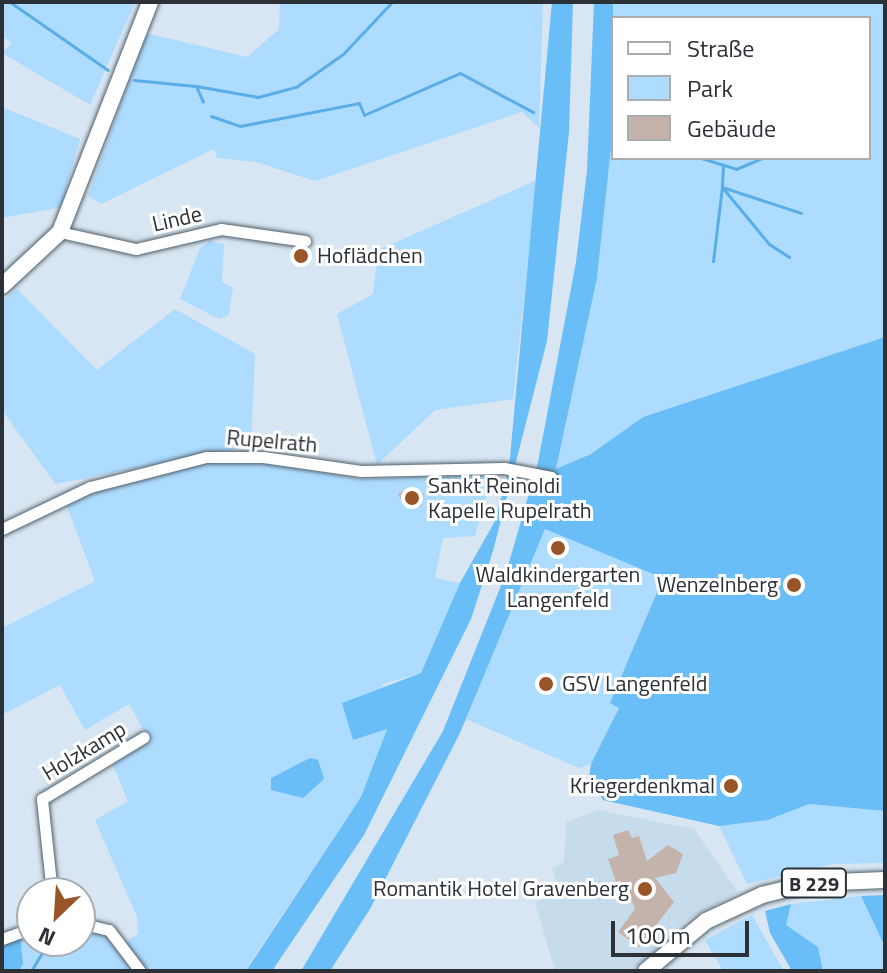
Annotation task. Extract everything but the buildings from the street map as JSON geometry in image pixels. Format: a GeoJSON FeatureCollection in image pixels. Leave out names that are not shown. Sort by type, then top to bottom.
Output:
{"type":"FeatureCollection","features":[{"type":"Feature","properties":{"kind":"main road"},"geometry":{"type":"LineString","coordinates":[[2,286],[60,232],[150,2]]}},
{"type":"Feature","properties":{"kind":"main road","name":"B 229"},"geometry":{"type":"LineString","coordinates":[[650,967],[706,921],[762,895],[810,883],[885,880]]}},
{"type":"Feature","properties":{"kind":"street","name":"Linde"},"geometry":{"type":"LineString","coordinates":[[60,232],[136,249],[221,229],[305,241]]}},
{"type":"Feature","properties":{"kind":"street","name":"Rupelrath"},"geometry":{"type":"LineString","coordinates":[[2,529],[90,487],[206,457],[263,457],[361,471],[504,468],[551,477]]}},
{"type":"Feature","properties":{"kind":"street","name":"Holzkamp"},"geometry":{"type":"LineString","coordinates":[[50,877],[42,799],[144,737]]}},
{"type":"Feature","properties":{"kind":"street"},"geometry":{"type":"LineString","coordinates":[[96,926],[104,927],[119,942],[140,971]]}},
{"type":"Feature","properties":{"kind":"shaded area"},"geometry":{"type":"Polygon","coordinates":[[[552,2],[573,2],[569,132],[547,341],[493,551],[471,619],[364,835],[272,971],[246,971],[361,797],[387,729],[353,740],[342,703],[421,673],[460,583],[495,521],[509,468],[552,2]]]}},
{"type":"Feature","properties":{"kind":"shaded area"},"geometry":{"type":"Polygon","coordinates":[[[594,2],[613,2],[611,148],[597,278],[556,469],[591,454],[643,417],[885,337],[885,811],[809,804],[768,820],[719,826],[603,800],[589,777],[591,764],[619,708],[610,703],[663,578],[545,529],[460,733],[370,909],[330,971],[301,971],[443,731],[506,573],[538,462],[576,262],[587,171],[594,2]]]}},
{"type":"Feature","properties":{"kind":"shaded area"},"geometry":{"type":"Polygon","coordinates":[[[310,758],[318,760],[324,779],[303,798],[271,790],[271,778],[310,758]]]}},
{"type":"Feature","properties":{"kind":"shaded area"},"geometry":{"type":"Polygon","coordinates":[[[598,810],[694,829],[738,892],[684,922],[632,971],[555,971],[535,902],[561,895],[552,868],[564,862],[566,822],[598,810]]]}},
{"type":"Feature","properties":{"kind":"shaded area"},"geometry":{"type":"Polygon","coordinates":[[[885,895],[885,947],[861,896],[885,895]]]}},
{"type":"Feature","properties":{"kind":"shaded area"},"geometry":{"type":"Polygon","coordinates":[[[791,904],[786,925],[818,947],[823,971],[792,971],[770,933],[765,911],[791,904]]]}},
{"type":"Feature","properties":{"kind":"shaded area"},"geometry":{"type":"Polygon","coordinates":[[[16,936],[16,957],[22,957],[23,964],[19,971],[2,971],[2,945],[16,936]]]}},
{"type":"Feature","properties":{"kind":"green space"},"geometry":{"type":"Polygon","coordinates":[[[2,2],[135,2],[90,105],[2,53],[12,43],[2,36],[2,2]]]}},
{"type":"Feature","properties":{"kind":"green space"},"geometry":{"type":"Polygon","coordinates":[[[280,2],[543,2],[539,128],[522,112],[315,181],[256,162],[217,158],[214,149],[101,204],[88,196],[146,33],[247,57],[279,29],[280,2]]]}},
{"type":"Feature","properties":{"kind":"green space"},"geometry":{"type":"Polygon","coordinates":[[[613,2],[885,2],[885,337],[643,417],[591,454],[556,470],[597,278],[611,151],[611,160],[871,160],[871,16],[613,16],[613,2]]]}},
{"type":"Feature","properties":{"kind":"green space"},"geometry":{"type":"Polygon","coordinates":[[[2,107],[80,139],[61,207],[2,218],[2,107]]]}},
{"type":"Feature","properties":{"kind":"green space"},"geometry":{"type":"Polygon","coordinates":[[[537,180],[513,399],[435,410],[377,465],[337,314],[373,294],[378,250],[537,180]]]}},
{"type":"Feature","properties":{"kind":"green space"},"geometry":{"type":"Polygon","coordinates":[[[210,241],[224,244],[222,282],[233,288],[229,315],[219,319],[180,299],[200,248],[210,241]]]}},
{"type":"Feature","properties":{"kind":"green space"},"geometry":{"type":"Polygon","coordinates":[[[17,289],[97,370],[175,309],[255,354],[251,446],[55,484],[2,410],[2,301],[17,289]]]}},
{"type":"Feature","properties":{"kind":"green space"},"geometry":{"type":"Polygon","coordinates":[[[264,461],[359,479],[488,474],[490,484],[475,536],[443,538],[435,578],[460,583],[421,673],[383,684],[353,739],[387,728],[361,797],[245,971],[146,971],[125,942],[138,934],[137,917],[95,820],[128,801],[112,764],[150,742],[129,704],[85,730],[60,685],[2,715],[2,628],[95,581],[65,501],[204,462],[264,461]]]}},
{"type":"Feature","properties":{"kind":"green space"},"geometry":{"type":"Polygon","coordinates":[[[545,529],[663,577],[611,703],[619,707],[591,764],[579,768],[466,719],[545,529]]]}},
{"type":"Feature","properties":{"kind":"green space"},"geometry":{"type":"Polygon","coordinates":[[[809,804],[885,811],[885,863],[833,864],[747,884],[719,826],[768,820],[809,804]]]}},
{"type":"Feature","properties":{"kind":"green space"},"geometry":{"type":"Polygon","coordinates":[[[861,896],[885,947],[885,971],[823,971],[818,947],[785,925],[791,904],[861,896]]]}},
{"type":"Feature","properties":{"kind":"green space"},"geometry":{"type":"Polygon","coordinates":[[[752,915],[784,971],[723,971],[705,940],[752,915]]]}},
{"type":"Feature","properties":{"kind":"green space"},"geometry":{"type":"Polygon","coordinates":[[[96,930],[103,931],[134,971],[19,971],[19,957],[96,957],[96,930]]]}},
{"type":"Feature","properties":{"kind":"waterway"},"geometry":{"type":"LineString","coordinates":[[10,2],[108,70]]}},
{"type":"Feature","properties":{"kind":"waterway"},"geometry":{"type":"LineString","coordinates":[[196,86],[258,97],[296,87],[343,54],[392,2]]}},
{"type":"Feature","properties":{"kind":"waterway"},"geometry":{"type":"LineString","coordinates":[[211,116],[240,126],[359,103],[364,115],[460,73],[533,112]]}},
{"type":"Feature","properties":{"kind":"waterway"},"geometry":{"type":"LineString","coordinates":[[134,80],[196,86],[203,102]]}},
{"type":"Feature","properties":{"kind":"waterway"},"geometry":{"type":"LineString","coordinates":[[707,160],[736,169],[757,160]]}},
{"type":"Feature","properties":{"kind":"waterway"},"geometry":{"type":"LineString","coordinates":[[723,166],[722,187],[769,244],[789,257]]}},
{"type":"Feature","properties":{"kind":"waterway"},"geometry":{"type":"LineString","coordinates":[[713,261],[722,187],[801,213]]}},
{"type":"Feature","properties":{"kind":"waterway"},"geometry":{"type":"LineString","coordinates":[[31,971],[39,957]]}},
{"type":"Feature","properties":{"kind":"place","name":"Hoflädchen"},"geometry":{"type":"Point","coordinates":[301,256]}},
{"type":"Feature","properties":{"kind":"place","name":"Sankt Reinoldi Kapelle Rupelrath"},"geometry":{"type":"Point","coordinates":[412,498]}},
{"type":"Feature","properties":{"kind":"place","name":"Waldkindergarten Langenfeld"},"geometry":{"type":"Point","coordinates":[558,548]}},
{"type":"Feature","properties":{"kind":"place","name":"Wenzelnberg"},"geometry":{"type":"Point","coordinates":[794,585]}},
{"type":"Feature","properties":{"kind":"place","name":"GSV Langenfeld"},"geometry":{"type":"Point","coordinates":[546,684]}},
{"type":"Feature","properties":{"kind":"place","name":"Kriegerdenkmal"},"geometry":{"type":"Point","coordinates":[731,786]}},
{"type":"Feature","properties":{"kind":"place","name":"Romantik Hotel Gravenberg"},"geometry":{"type":"Point","coordinates":[645,889]}}]}
